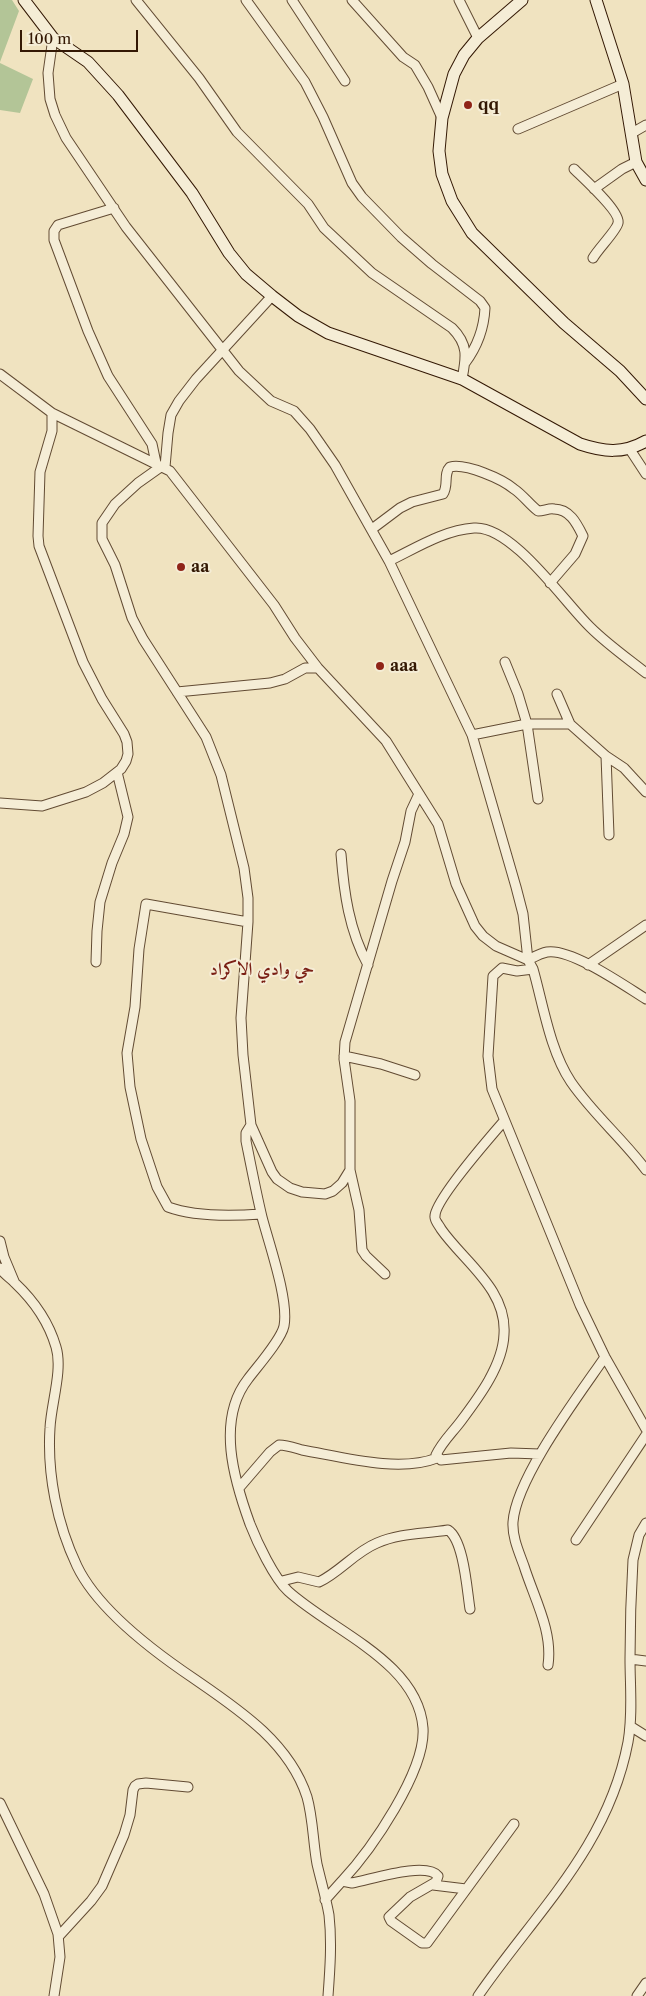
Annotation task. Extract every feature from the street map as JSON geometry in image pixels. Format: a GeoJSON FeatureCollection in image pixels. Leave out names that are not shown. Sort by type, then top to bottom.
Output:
{"type":"FeatureCollection","features":[{"type":"Feature","properties":{"kind":"street"},"geometry":{"type":"LineString","coordinates":[[24,0],[53,38],[88,62],[118,95],[192,193],[229,252],[246,274],[298,316],[328,333],[462,380],[580,444],[600,451],[629,448],[646,441]]}},
{"type":"Feature","properties":{"kind":"street"},"geometry":{"type":"LineString","coordinates":[[136,0],[199,78],[236,132],[308,204],[324,228],[372,273],[458,334],[463,340],[465,350],[462,380]]}},
{"type":"Feature","properties":{"kind":"street"},"geometry":{"type":"LineString","coordinates":[[246,0],[308,89],[323,116],[342,163],[362,197],[401,237],[480,301],[485,308],[483,328],[465,363]]}},
{"type":"Feature","properties":{"kind":"street"},"geometry":{"type":"LineString","coordinates":[[292,0],[345,81]]}},
{"type":"Feature","properties":{"kind":"street"},"geometry":{"type":"LineString","coordinates":[[352,0],[403,57],[415,65],[428,87],[442,118]]}},
{"type":"Feature","properties":{"kind":"street"},"geometry":{"type":"LineString","coordinates":[[458,0],[478,38]]}},
{"type":"Feature","properties":{"kind":"street"},"geometry":{"type":"LineString","coordinates":[[522,0],[478,38],[464,55],[454,74],[442,118],[440,151],[442,174],[452,201],[472,233],[564,323],[620,371],[646,398]]}},
{"type":"Feature","properties":{"kind":"street"},"geometry":{"type":"LineString","coordinates":[[596,2],[623,84],[636,162],[646,180]]}},
{"type":"Feature","properties":{"kind":"street"},"geometry":{"type":"LineString","coordinates":[[53,38],[48,72],[50,100],[55,116],[66,138],[114,208],[239,371],[271,402],[294,411],[305,423],[335,465],[389,561],[472,735],[523,914],[528,960],[533,969],[550,1031],[562,1065],[570,1081],[619,1136],[646,1170]]}},
{"type":"Feature","properties":{"kind":"street"},"geometry":{"type":"LineString","coordinates":[[518,129],[623,84]]}},
{"type":"Feature","properties":{"kind":"street"},"geometry":{"type":"LineString","coordinates":[[632,133],[646,125]]}},
{"type":"Feature","properties":{"kind":"street"},"geometry":{"type":"LineString","coordinates":[[594,189],[622,169],[636,162]]}},
{"type":"Feature","properties":{"kind":"street"},"geometry":{"type":"LineString","coordinates":[[574,169],[594,189],[618,218],[618,225],[593,258]]}},
{"type":"Feature","properties":{"kind":"street"},"geometry":{"type":"LineString","coordinates":[[114,208],[58,225],[54,231],[54,240],[88,331],[108,376],[152,444],[161,465],[274,605],[295,638],[318,668],[386,741],[438,824],[456,884],[475,926],[482,936],[496,946],[528,960],[548,952],[564,955],[588,965],[646,999]]}},
{"type":"Feature","properties":{"kind":"street"},"geometry":{"type":"LineString","coordinates":[[272,296],[196,379],[179,401],[172,416],[161,465],[138,483],[110,510],[102,523],[102,539],[116,566],[132,618],[142,639],[206,737],[220,775],[244,868],[248,898],[248,922],[241,1018],[251,1125],[272,1172],[277,1179],[290,1188],[314,1194],[325,1194],[337,1188],[350,1170]]}},
{"type":"Feature","properties":{"kind":"street"},"geometry":{"type":"LineString","coordinates":[[0,374],[52,413],[161,465]]}},
{"type":"Feature","properties":{"kind":"street"},"geometry":{"type":"LineString","coordinates":[[0,803],[42,806],[94,789],[117,772],[126,761],[127,742],[93,684],[83,662],[39,546],[40,472],[52,431],[52,413]]}},
{"type":"Feature","properties":{"kind":"street"},"geometry":{"type":"LineString","coordinates":[[629,448],[646,474]]}},
{"type":"Feature","properties":{"kind":"street"},"geometry":{"type":"LineString","coordinates":[[372,529],[400,508],[412,502],[443,494],[446,474],[450,467],[462,467],[498,479],[515,489],[538,511],[554,508],[562,510],[573,517],[584,536],[575,554],[550,583]]}},
{"type":"Feature","properties":{"kind":"street"},"geometry":{"type":"LineString","coordinates":[[389,561],[439,538],[474,528],[496,532],[521,551],[590,627],[646,673]]}},
{"type":"Feature","properties":{"kind":"street"},"geometry":{"type":"LineString","coordinates":[[505,662],[528,724],[538,799]]}},
{"type":"Feature","properties":{"kind":"street"},"geometry":{"type":"LineString","coordinates":[[177,692],[270,683],[285,679],[305,668],[318,668]]}},
{"type":"Feature","properties":{"kind":"street"},"geometry":{"type":"LineString","coordinates":[[557,694],[570,724],[606,756],[624,768],[646,792]]}},
{"type":"Feature","properties":{"kind":"street"},"geometry":{"type":"LineString","coordinates":[[472,735],[528,724],[570,724]]}},
{"type":"Feature","properties":{"kind":"street"},"geometry":{"type":"LineString","coordinates":[[606,756],[609,835]]}},
{"type":"Feature","properties":{"kind":"street"},"geometry":{"type":"LineString","coordinates":[[96,962],[100,902],[112,863],[124,834],[128,817],[117,772]]}},
{"type":"Feature","properties":{"kind":"street"},"geometry":{"type":"LineString","coordinates":[[385,1274],[362,1250],[359,1210],[350,1170],[350,1101],[344,1056],[345,1042],[392,881],[399,864],[411,811],[420,795]]}},
{"type":"Feature","properties":{"kind":"street"},"geometry":{"type":"LineString","coordinates":[[341,854],[343,883],[349,919],[359,948],[368,965]]}},
{"type":"Feature","properties":{"kind":"street"},"geometry":{"type":"LineString","coordinates":[[248,922],[146,904],[139,949],[135,1007],[128,1053],[132,1102],[141,1139],[157,1187],[168,1207],[234,1216],[261,1214]]}},
{"type":"Feature","properties":{"kind":"street"},"geometry":{"type":"LineString","coordinates":[[588,965],[646,925]]}},
{"type":"Feature","properties":{"kind":"street"},"geometry":{"type":"LineString","coordinates":[[533,969],[517,972],[502,968],[493,976],[488,1056],[492,1089],[580,1305],[605,1357],[646,1429]]}},
{"type":"Feature","properties":{"kind":"street"},"geometry":{"type":"LineString","coordinates":[[344,1056],[381,1064],[415,1075]]}},
{"type":"Feature","properties":{"kind":"street"},"geometry":{"type":"LineString","coordinates":[[438,1458],[436,1455],[439,1450],[492,1373],[502,1348],[504,1333],[503,1314],[497,1298],[444,1232],[435,1219],[435,1213],[444,1196],[504,1121]]}},
{"type":"Feature","properties":{"kind":"street"},"geometry":{"type":"LineString","coordinates":[[251,1125],[246,1133],[246,1141],[261,1214],[283,1299],[284,1326],[279,1337],[240,1391],[235,1402],[231,1425],[231,1442],[239,1488],[251,1525],[266,1558],[287,1590],[391,1669],[408,1687],[418,1706],[422,1726],[423,1739],[419,1759],[406,1789],[361,1861],[325,1900]]}},
{"type":"Feature","properties":{"kind":"street"},"geometry":{"type":"LineString","coordinates":[[0,1241],[2,1255],[14,1281],[45,1320],[57,1349],[57,1371],[50,1427],[51,1470],[61,1520],[77,1567],[94,1591],[124,1624],[170,1662],[255,1723],[275,1743],[303,1786],[308,1800],[330,1936],[328,1996]]}},
{"type":"Feature","properties":{"kind":"street"},"geometry":{"type":"LineString","coordinates":[[0,1268],[5,1275],[14,1281]]}},
{"type":"Feature","properties":{"kind":"street"},"geometry":{"type":"LineString","coordinates":[[548,1665],[548,1642],[543,1619],[516,1544],[513,1529],[515,1510],[540,1454],[605,1357]]}},
{"type":"Feature","properties":{"kind":"street"},"geometry":{"type":"LineString","coordinates":[[576,1540],[646,1435]]}},
{"type":"Feature","properties":{"kind":"street"},"geometry":{"type":"LineString","coordinates":[[239,1488],[270,1452],[279,1445],[351,1459],[417,1464],[438,1458],[449,1460],[495,1454],[540,1454]]}},
{"type":"Feature","properties":{"kind":"street"},"geometry":{"type":"LineString","coordinates":[[478,1996],[545,1909],[597,1831],[613,1795],[625,1754],[630,1726],[633,1560],[640,1535],[646,1523]]}},
{"type":"Feature","properties":{"kind":"street"},"geometry":{"type":"LineString","coordinates":[[282,1581],[298,1577],[320,1582],[354,1556],[377,1543],[399,1536],[448,1530],[456,1538],[461,1555],[470,1609]]}},
{"type":"Feature","properties":{"kind":"street"},"geometry":{"type":"LineString","coordinates":[[630,1659],[646,1661]]}},
{"type":"Feature","properties":{"kind":"street"},"geometry":{"type":"LineString","coordinates":[[630,1726],[646,1736]]}},
{"type":"Feature","properties":{"kind":"street"},"geometry":{"type":"LineString","coordinates":[[59,1936],[92,1902],[102,1886],[124,1835],[135,1786],[146,1783],[188,1787]]}},
{"type":"Feature","properties":{"kind":"street"},"geometry":{"type":"LineString","coordinates":[[0,1803],[44,1894],[59,1936],[60,1957],[54,1996]]}},
{"type":"Feature","properties":{"kind":"street"},"geometry":{"type":"LineString","coordinates":[[342,1881],[354,1883],[420,1869],[432,1871],[438,1876],[436,1882],[410,1897],[389,1917],[391,1921],[424,1944],[430,1941],[514,1824]]}},
{"type":"Feature","properties":{"kind":"street"},"geometry":{"type":"LineString","coordinates":[[433,1885],[466,1889]]}},
{"type":"Feature","properties":{"kind":"street"},"geometry":{"type":"LineString","coordinates":[[637,1996],[646,1983]]}},
{"type":"Feature","properties":{"kind":"green space"},"geometry":{"type":"Polygon","coordinates":[[[0,0],[12,0],[19,11],[0,62],[0,0]]]}},
{"type":"Feature","properties":{"kind":"green space"},"geometry":{"type":"Polygon","coordinates":[[[0,63],[33,79],[20,113],[0,110],[0,63]]]}},
{"type":"Feature","properties":{"kind":"place","name":"qq"},"geometry":{"type":"Point","coordinates":[468,105]}},
{"type":"Feature","properties":{"kind":"place","name":"aa"},"geometry":{"type":"Point","coordinates":[181,567]}},
{"type":"Feature","properties":{"kind":"place","name":"aaa"},"geometry":{"type":"Point","coordinates":[380,666]}},
{"type":"Feature","properties":{"kind":"district","name":"حي وادي الاكراد"},"geometry":{"type":"Point","coordinates":[262,970]}}]}
